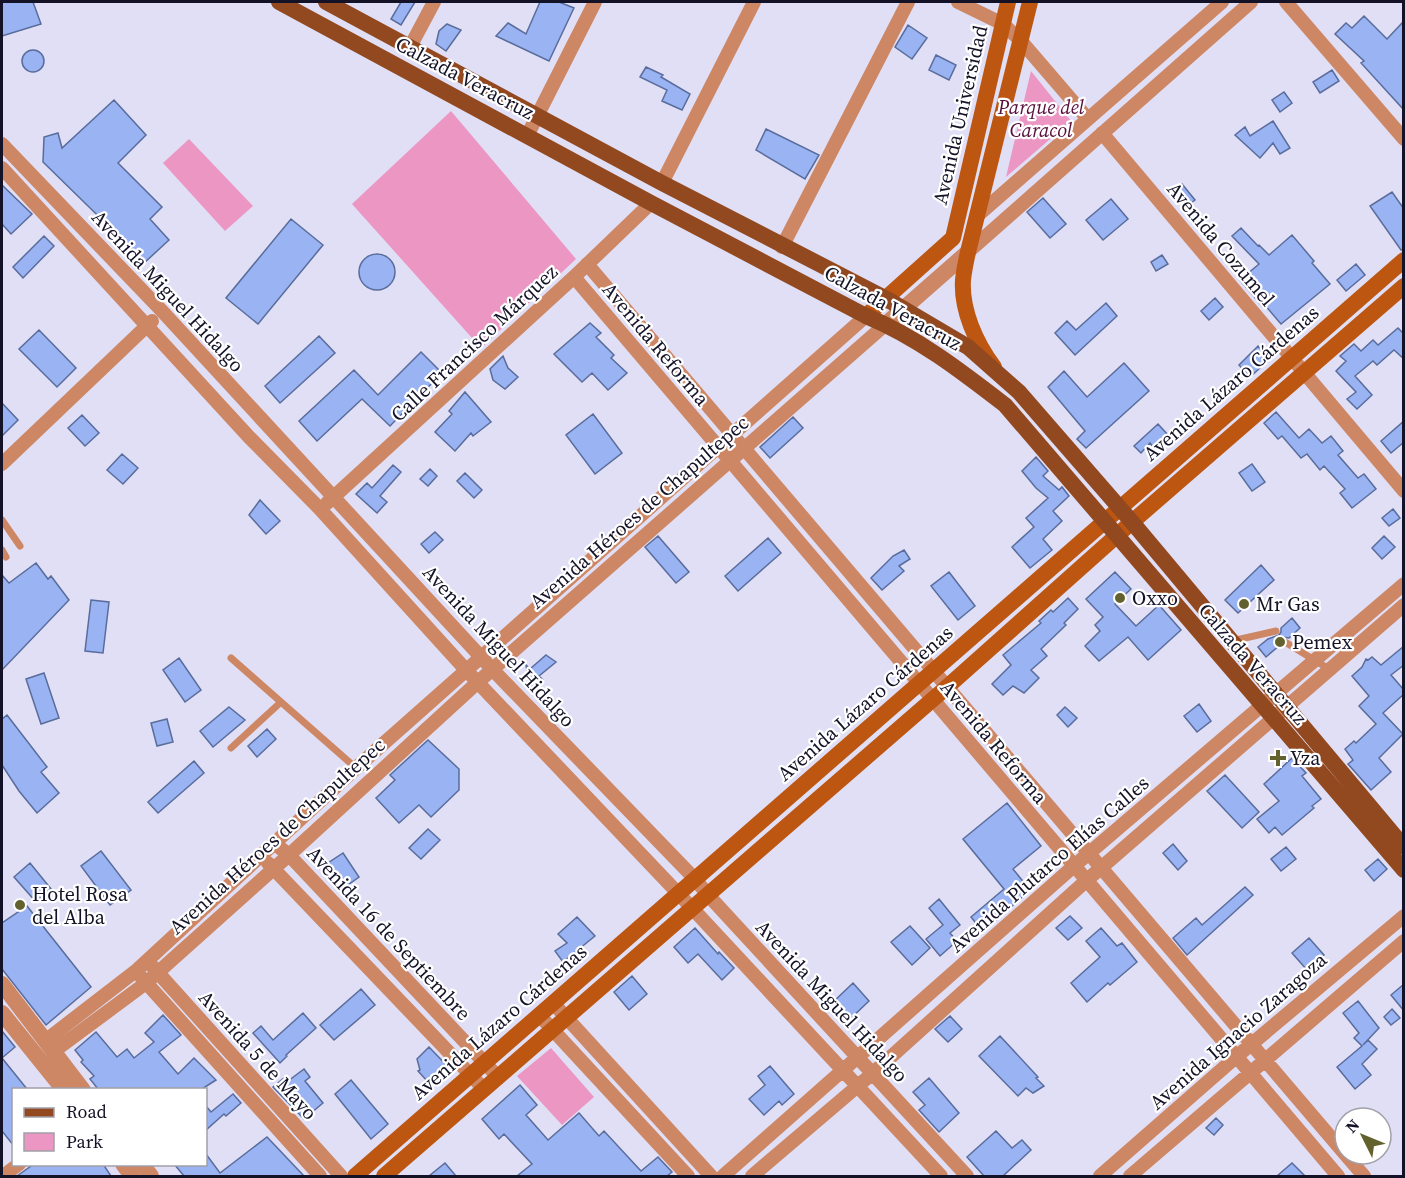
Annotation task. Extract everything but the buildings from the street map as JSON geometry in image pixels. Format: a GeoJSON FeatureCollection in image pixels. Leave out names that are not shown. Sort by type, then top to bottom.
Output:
{"type":"FeatureCollection","features":[{"type":"Feature","properties":{"kind":"main road","name":"Calzada Veracruz"},"geometry":{"type":"LineString","coordinates":[[279,2],[651,203],[866,316],[886,324],[945,359],[1005,405],[1404,870]]}},
{"type":"Feature","properties":{"kind":"main road","name":"Calzada Veracruz"},"geometry":{"type":"LineString","coordinates":[[326,2],[782,247],[885,298],[968,347],[1019,392],[1132,522],[1404,847]]}},
{"type":"Feature","properties":{"kind":"main road","name":"Avenida Universidad"},"geometry":{"type":"LineString","coordinates":[[953,238],[1008,2]]}},
{"type":"Feature","properties":{"kind":"main road","name":"Avenida Universidad"},"geometry":{"type":"LineString","coordinates":[[1004,379],[984,354],[965,307],[963,281],[968,252],[1030,2]]}},
{"type":"Feature","properties":{"kind":"main road","name":"Avenida Héroes de Chapultepec"},"geometry":{"type":"LineString","coordinates":[[866,316],[953,238]]}},
{"type":"Feature","properties":{"kind":"main road","name":"Avenida Lázaro Cárdenas"},"geometry":{"type":"LineString","coordinates":[[355,1176],[1404,260]]}},
{"type":"Feature","properties":{"kind":"main road","name":"Avenida Lázaro Cárdenas"},"geometry":{"type":"LineString","coordinates":[[384,1176],[1404,286]]}},
{"type":"Feature","properties":{"kind":"street"},"geometry":{"type":"LineString","coordinates":[[410,47],[434,2]]}},
{"type":"Feature","properties":{"kind":"street"},"geometry":{"type":"LineString","coordinates":[[527,136],[595,2]]}},
{"type":"Feature","properties":{"kind":"street"},"geometry":{"type":"LineString","coordinates":[[662,183],[754,2]]}},
{"type":"Feature","properties":{"kind":"street"},"geometry":{"type":"LineString","coordinates":[[782,247],[908,2]]}},
{"type":"Feature","properties":{"kind":"street"},"geometry":{"type":"LineString","coordinates":[[958,2],[1003,24],[1021,41],[1088,119]]}},
{"type":"Feature","properties":{"kind":"street","name":"Avenida Héroes de Chapultepec"},"geometry":{"type":"LineString","coordinates":[[953,238],[1222,2]]}},
{"type":"Feature","properties":{"kind":"street","name":"Avenida Héroes de Chapultepec"},"geometry":{"type":"LineString","coordinates":[[49,1046],[146,983],[492,669],[1251,2]]}},
{"type":"Feature","properties":{"kind":"street"},"geometry":{"type":"LineString","coordinates":[[1286,2],[1404,138]]}},
{"type":"Feature","properties":{"kind":"street","name":"Avenida Cozumel"},"geometry":{"type":"LineString","coordinates":[[1102,133],[1404,491]]}},
{"type":"Feature","properties":{"kind":"street","name":"Avenida Miguel Hidalgo"},"geometry":{"type":"LineString","coordinates":[[3,149],[162,311],[492,669],[695,879],[967,1176]]}},
{"type":"Feature","properties":{"kind":"street","name":"Avenida Miguel Hidalgo"},"geometry":{"type":"LineString","coordinates":[[2,168],[249,436],[320,509],[466,670],[692,908],[941,1176]]}},
{"type":"Feature","properties":{"kind":"street","name":"Calle Francisco Márquez"},"geometry":{"type":"LineString","coordinates":[[320,509],[574,278],[651,203]]}},
{"type":"Feature","properties":{"kind":"street","name":"Avenida Reforma"},"geometry":{"type":"LineString","coordinates":[[587,264],[1333,1140]]}},
{"type":"Feature","properties":{"kind":"street","name":"Avenida Reforma"},"geometry":{"type":"LineString","coordinates":[[574,278],[1338,1176]]}},
{"type":"Feature","properties":{"kind":"street"},"geometry":{"type":"LineString","coordinates":[[2,464],[162,311]]}},
{"type":"Feature","properties":{"kind":"street","name":"Avenida Héroes de Chapultepec"},"geometry":{"type":"LineString","coordinates":[[49,1046],[137,970],[356,768],[866,316]]}},
{"type":"Feature","properties":{"kind":"street","name":"Avenida Plutarco Elías Calles"},"geometry":{"type":"LineString","coordinates":[[752,1176],[873,1073],[1102,868],[1280,700],[1314,661],[1404,584]]}},
{"type":"Feature","properties":{"kind":"street","name":"Avenida Plutarco Elías Calles"},"geometry":{"type":"LineString","coordinates":[[1280,700],[1329,669],[1404,605]]}},
{"type":"Feature","properties":{"kind":"street","name":"Avenida Plutarco Elías Calles"},"geometry":{"type":"LineString","coordinates":[[723,1176],[1074,866],[1267,712]]}},
{"type":"Feature","properties":{"kind":"street"},"geometry":{"type":"LineString","coordinates":[[356,768],[368,782]]}},
{"type":"Feature","properties":{"kind":"street","name":"Avenida 16 de Septiembre"},"geometry":{"type":"LineString","coordinates":[[274,843],[289,855],[498,1077]]}},
{"type":"Feature","properties":{"kind":"street","name":"Avenida 16 de Septiembre"},"geometry":{"type":"LineString","coordinates":[[261,854],[484,1089]]}},
{"type":"Feature","properties":{"kind":"street","name":"Avenida Ignacio Zaragoza"},"geometry":{"type":"LineString","coordinates":[[1100,1176],[1251,1044],[1404,916]]}},
{"type":"Feature","properties":{"kind":"street","name":"Avenida Ignacio Zaragoza"},"geometry":{"type":"LineString","coordinates":[[1130,1176],[1404,941]]}},
{"type":"Feature","properties":{"kind":"street","name":"Avenida 5 de Mayo"},"geometry":{"type":"LineString","coordinates":[[147,960],[341,1176]]}},
{"type":"Feature","properties":{"kind":"street","name":"Avenida 5 de Mayo"},"geometry":{"type":"LineString","coordinates":[[137,970],[146,983],[320,1176]]}},
{"type":"Feature","properties":{"kind":"street"},"geometry":{"type":"LineString","coordinates":[[2,984],[82,1088]]}},
{"type":"Feature","properties":{"kind":"street"},"geometry":{"type":"LineString","coordinates":[[553,1003],[711,1176]]}},
{"type":"Feature","properties":{"kind":"street"},"geometry":{"type":"LineString","coordinates":[[2,1013],[62,1088]]}},
{"type":"Feature","properties":{"kind":"street"},"geometry":{"type":"LineString","coordinates":[[539,1015],[688,1176]]}},
{"type":"Feature","properties":{"kind":"street"},"geometry":{"type":"LineString","coordinates":[[924,1158],[938,1145]]}},
{"type":"Feature","properties":{"kind":"street"},"geometry":{"type":"LineString","coordinates":[[3,1176],[16,1166]]}},
{"type":"Feature","properties":{"kind":"lane"},"geometry":{"type":"LineString","coordinates":[[2,520],[20,546]]}},
{"type":"Feature","properties":{"kind":"lane"},"geometry":{"type":"LineString","coordinates":[[1231,641],[1276,632]]}},
{"type":"Feature","properties":{"kind":"lane"},"geometry":{"type":"LineString","coordinates":[[1285,642],[1329,669]]}},
{"type":"Feature","properties":{"kind":"lane"},"geometry":{"type":"LineString","coordinates":[[231,658],[356,768]]}},
{"type":"Feature","properties":{"kind":"lane"},"geometry":{"type":"LineString","coordinates":[[231,748],[281,702]]}},
{"type":"Feature","properties":{"kind":"green space","name":"Parque del Caracol"},"geometry":{"type":"Polygon","coordinates":[[[1031,71],[1071,121],[1006,177],[1031,71]]]}},
{"type":"Feature","properties":{"kind":"green space"},"geometry":{"type":"Polygon","coordinates":[[[451,111],[576,259],[481,348],[352,204],[451,111]]]}},
{"type":"Feature","properties":{"kind":"green space"},"geometry":{"type":"Polygon","coordinates":[[[189,139],[253,206],[225,231],[163,163],[189,139]]]}},
{"type":"Feature","properties":{"kind":"green space"},"geometry":{"type":"Polygon","coordinates":[[[551,1048],[594,1097],[562,1125],[517,1076],[551,1048]]]}},
{"type":"Feature","properties":{"kind":"place","name":"Oxxo"},"geometry":{"type":"Point","coordinates":[1120,598]}},
{"type":"Feature","properties":{"kind":"place","name":"Mr Gas"},"geometry":{"type":"Point","coordinates":[1244,604]}},
{"type":"Feature","properties":{"kind":"place","name":"Pemex"},"geometry":{"type":"Point","coordinates":[1280,642]}},
{"type":"Feature","properties":{"kind":"place","name":"Yza"},"geometry":{"type":"Point","coordinates":[1278,758]}},
{"type":"Feature","properties":{"kind":"place","name":"Hotel Rosa del Alba"},"geometry":{"type":"Point","coordinates":[20,905]}}]}
